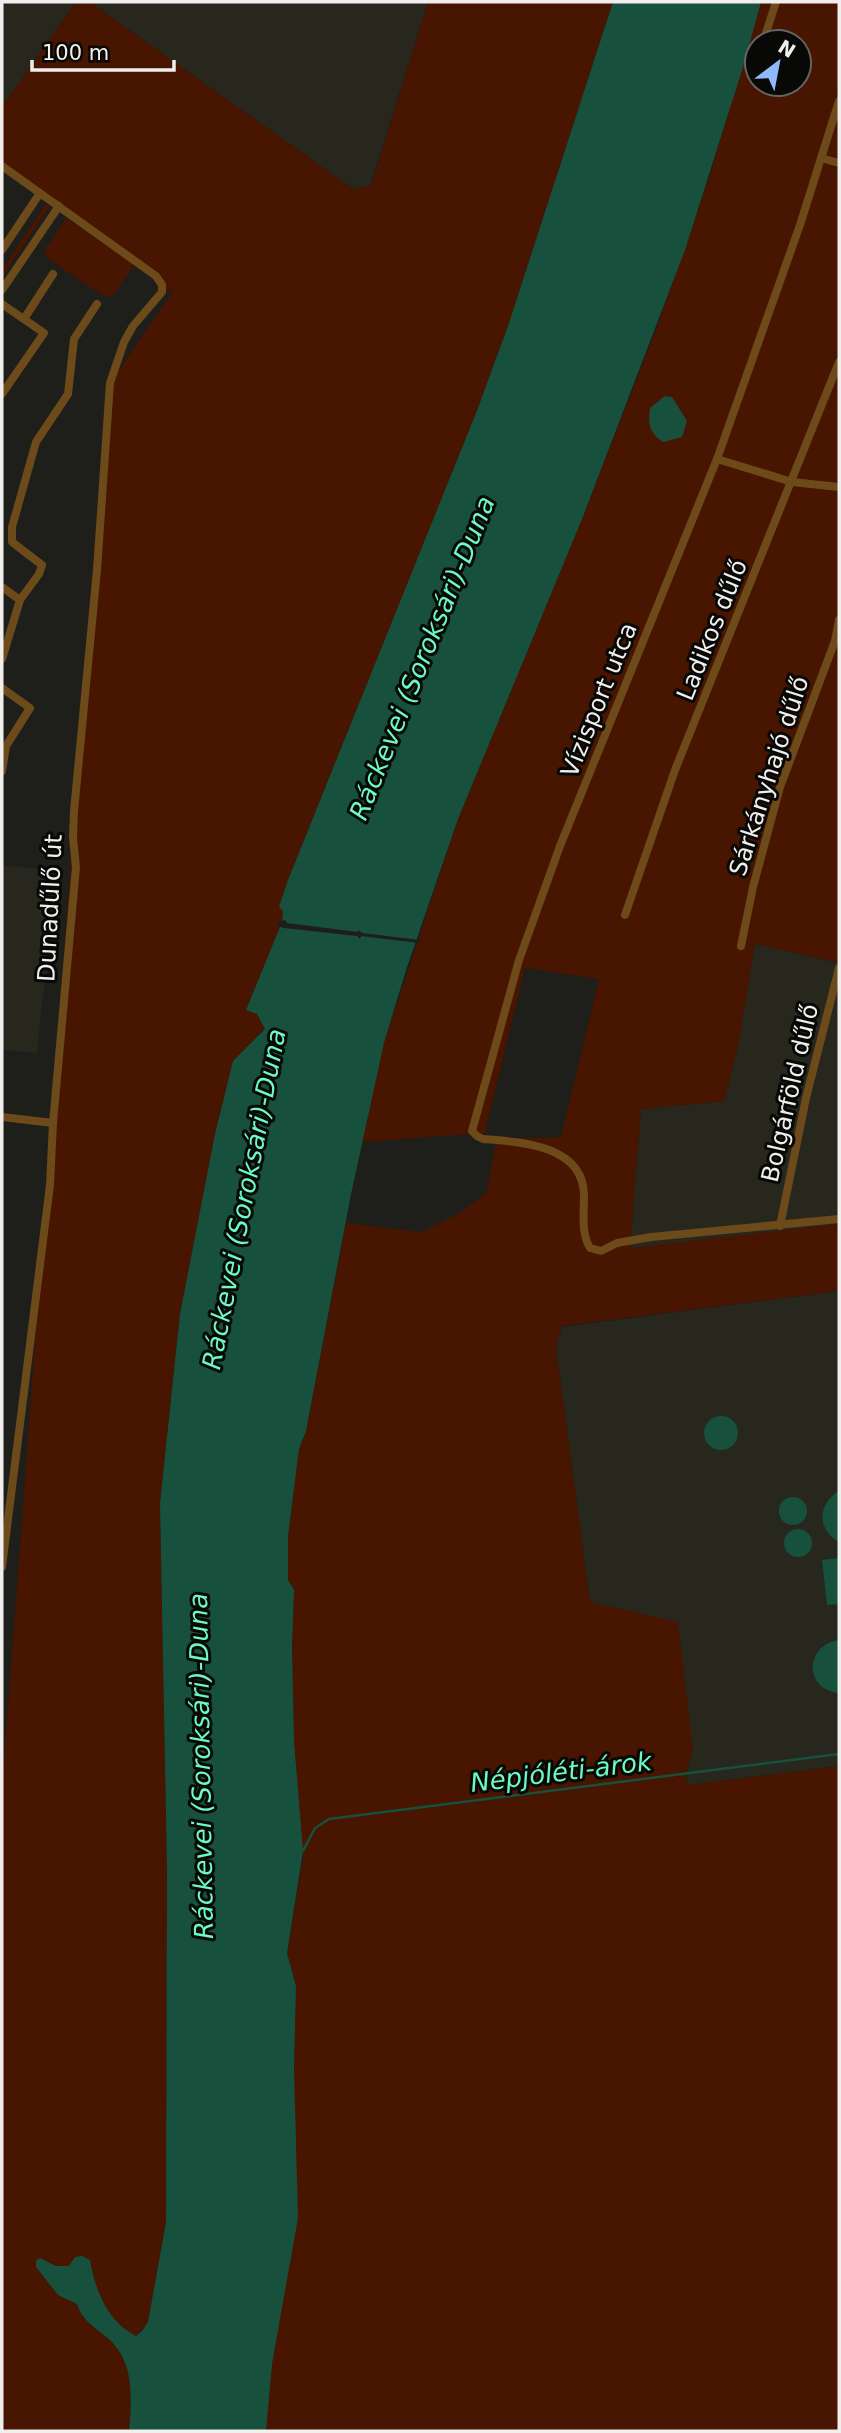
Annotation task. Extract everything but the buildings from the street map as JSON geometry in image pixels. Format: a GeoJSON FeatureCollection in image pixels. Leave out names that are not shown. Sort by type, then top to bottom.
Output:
{"type":"FeatureCollection","features":[{"type":"Feature","properties":{"kind":"street"},"geometry":{"type":"LineString","coordinates":[[768,28],[776,2]]}},
{"type":"Feature","properties":{"kind":"street","name":"Vízisport utca"},"geometry":{"type":"LineString","coordinates":[[780,1226],[678,1233],[617,1243],[601,1251],[590,1248],[585,1239],[582,1178],[569,1160],[551,1149],[483,1139],[472,1130],[519,960],[717,459],[800,225],[839,101]]}},
{"type":"Feature","properties":{"kind":"street"},"geometry":{"type":"LineString","coordinates":[[821,158],[839,163]]}},
{"type":"Feature","properties":{"kind":"street"},"geometry":{"type":"LineString","coordinates":[[2,166],[59,206],[2,290]]}},
{"type":"Feature","properties":{"kind":"street"},"geometry":{"type":"LineString","coordinates":[[2,250],[40,193]]}},
{"type":"Feature","properties":{"kind":"street","name":"Dunadűlő út"},"geometry":{"type":"LineString","coordinates":[[2,1567],[50,1185],[53,1123],[75,889],[74,811],[97,570],[110,383],[124,342],[133,326],[162,292],[160,280],[59,206]]}},
{"type":"Feature","properties":{"kind":"street"},"geometry":{"type":"LineString","coordinates":[[23,319],[53,274]]}},
{"type":"Feature","properties":{"kind":"street"},"geometry":{"type":"LineString","coordinates":[[2,304],[44,333],[2,394]]}},
{"type":"Feature","properties":{"kind":"street"},"geometry":{"type":"LineString","coordinates":[[2,659],[20,600],[39,574],[42,565],[12,542],[12,527],[36,442],[68,394],[74,339],[97,304]]}},
{"type":"Feature","properties":{"kind":"street","name":"Ladikos dűlő"},"geometry":{"type":"LineString","coordinates":[[625,915],[675,770],[839,362]]}},
{"type":"Feature","properties":{"kind":"street"},"geometry":{"type":"LineString","coordinates":[[717,459],[792,482],[839,487]]}},
{"type":"Feature","properties":{"kind":"street"},"geometry":{"type":"LineString","coordinates":[[2,587],[20,600]]}},
{"type":"Feature","properties":{"kind":"street","name":"Sárkányhajó dűlő"},"geometry":{"type":"LineString","coordinates":[[741,946],[753,887],[780,787],[835,641],[839,620]]}},
{"type":"Feature","properties":{"kind":"street"},"geometry":{"type":"LineString","coordinates":[[2,688],[30,708],[4,744],[2,771]]}},
{"type":"Feature","properties":{"kind":"street","name":"Bolgárföld dűlő"},"geometry":{"type":"LineString","coordinates":[[780,1226],[806,1098],[839,968]]}},
{"type":"Feature","properties":{"kind":"street"},"geometry":{"type":"LineString","coordinates":[[2,1118],[53,1123]]}},
{"type":"Feature","properties":{"kind":"street"},"geometry":{"type":"LineString","coordinates":[[780,1226],[839,1219]]}},
{"type":"Feature","properties":{"kind":"street"},"geometry":{"type":"LineString","coordinates":[[2,1495],[12,1496]]}},
{"type":"Feature","properties":{"kind":"shaded area"},"geometry":{"type":"Polygon","coordinates":[[[2,2],[75,3],[2,107],[2,2]]]}},
{"type":"Feature","properties":{"kind":"shaded area"},"geometry":{"type":"Polygon","coordinates":[[[76,2],[90,2],[353,189],[371,186],[428,2],[613,2],[508,326],[478,408],[288,880],[279,907],[284,911],[282,922],[246,1009],[257,1014],[265,1028],[233,1061],[215,1134],[180,1314],[160,1503],[167,1869],[166,2222],[148,2322],[136,2336],[110,2314],[99,2294],[90,2260],[76,2257],[69,2266],[56,2266],[48,2261],[36,2267],[58,2294],[77,2304],[84,2318],[115,2345],[122,2356],[127,2367],[131,2392],[129,2431],[2,2431],[2,1788],[106,389],[172,293],[134,265],[115,293],[109,297],[47,258],[44,252],[66,218],[121,255],[2,165],[2,107],[76,2]]]}},
{"type":"Feature","properties":{"kind":"shaded area"},"geometry":{"type":"Polygon","coordinates":[[[90,2],[428,2],[370,186],[353,189],[90,2]]]}},
{"type":"Feature","properties":{"kind":"shaded area"},"geometry":{"type":"Polygon","coordinates":[[[761,2],[839,2],[839,82],[836,94],[839,96],[839,963],[755,944],[738,1046],[724,1101],[641,1109],[630,1248],[839,1224],[839,1291],[562,1326],[556,1347],[590,1602],[678,1622],[693,1750],[685,1776],[689,1785],[839,1766],[839,2431],[266,2431],[294,2068],[296,1986],[287,1953],[303,1858],[294,1741],[294,1590],[288,1580],[288,1536],[299,1449],[306,1431],[346,1223],[422,1232],[460,1213],[487,1192],[496,1139],[561,1137],[599,979],[525,968],[485,1133],[362,1142],[384,1043],[458,819],[582,519],[654,335],[711,171],[743,63],[743,98],[813,98],[813,28],[753,28],[761,2]]]}},
{"type":"Feature","properties":{"kind":"shaded area"},"geometry":{"type":"Polygon","coordinates":[[[46,204],[50,206],[2,277],[2,269],[46,204]]]}},
{"type":"Feature","properties":{"kind":"shaded area"},"geometry":{"type":"Polygon","coordinates":[[[2,865],[56,871],[37,1053],[2,1050],[2,865]]]}},
{"type":"Feature","properties":{"kind":"shaded area"},"geometry":{"type":"Polygon","coordinates":[[[755,944],[839,963],[839,1224],[630,1249],[641,1109],[724,1101],[738,1046],[755,944]]]}},
{"type":"Feature","properties":{"kind":"shaded area"},"geometry":{"type":"Polygon","coordinates":[[[839,1291],[839,1766],[689,1785],[685,1777],[692,1745],[590,1602],[556,1347],[562,1327],[839,1291]]]}},
{"type":"Feature","properties":{"kind":"water","name":"Ráckevei (Soroksári)-Duna"},"geometry":{"type":"Polygon","coordinates":[[[613,2],[761,2],[754,28],[743,28],[743,67],[685,250],[582,519],[458,819],[406,970],[384,1043],[351,1194],[306,1431],[299,1449],[288,1536],[288,1580],[294,1590],[294,1741],[303,1851],[287,1953],[296,1986],[294,2068],[298,2218],[272,2364],[266,2431],[129,2431],[131,2392],[127,2367],[122,2356],[115,2345],[84,2318],[77,2304],[58,2295],[36,2267],[36,2261],[40,2258],[56,2266],[69,2266],[75,2257],[82,2256],[90,2260],[99,2294],[110,2314],[136,2336],[148,2322],[166,2222],[167,1869],[160,1503],[180,1314],[215,1134],[233,1061],[265,1029],[257,1014],[246,1010],[282,922],[283,911],[279,907],[478,408],[508,326],[613,2]]]}},
{"type":"Feature","properties":{"kind":"water"},"geometry":{"type":"Polygon","coordinates":[[[665,396],[672,397],[687,421],[682,437],[663,442],[652,432],[649,414],[650,408],[665,396]]]}},
{"type":"Feature","properties":{"kind":"water"},"geometry":{"type":"Polygon","coordinates":[[[721,1416],[733,1421],[738,1433],[733,1445],[721,1450],[709,1445],[704,1433],[709,1421],[721,1416]]]}},
{"type":"Feature","properties":{"kind":"water"},"geometry":{"type":"Polygon","coordinates":[[[839,1491],[839,1542],[827,1531],[822,1517],[827,1503],[839,1491]]]}},
{"type":"Feature","properties":{"kind":"water"},"geometry":{"type":"Polygon","coordinates":[[[793,1497],[803,1501],[807,1511],[803,1521],[793,1525],[783,1521],[779,1511],[783,1501],[793,1497]]]}},
{"type":"Feature","properties":{"kind":"water"},"geometry":{"type":"Polygon","coordinates":[[[798,1529],[808,1533],[812,1543],[808,1553],[798,1557],[788,1553],[784,1543],[788,1533],[798,1529]]]}},
{"type":"Feature","properties":{"kind":"water"},"geometry":{"type":"Polygon","coordinates":[[[839,1558],[839,1604],[827,1605],[822,1560],[839,1558]]]}},
{"type":"Feature","properties":{"kind":"water"},"geometry":{"type":"Polygon","coordinates":[[[839,1640],[839,1693],[819,1684],[813,1667],[819,1650],[839,1640]]]}},
{"type":"Feature","properties":{"kind":"pier"},"geometry":{"type":"Polygon","coordinates":[[[285,920],[287,923],[359,930],[362,933],[420,940],[419,943],[361,936],[360,939],[357,936],[277,926],[279,921],[285,920]]]}},
{"type":"Feature","properties":{"kind":"waterway","name":"Népjóléti-árok"},"geometry":{"type":"LineString","coordinates":[[303,1851],[315,1828],[329,1819],[839,1754]]}}]}
